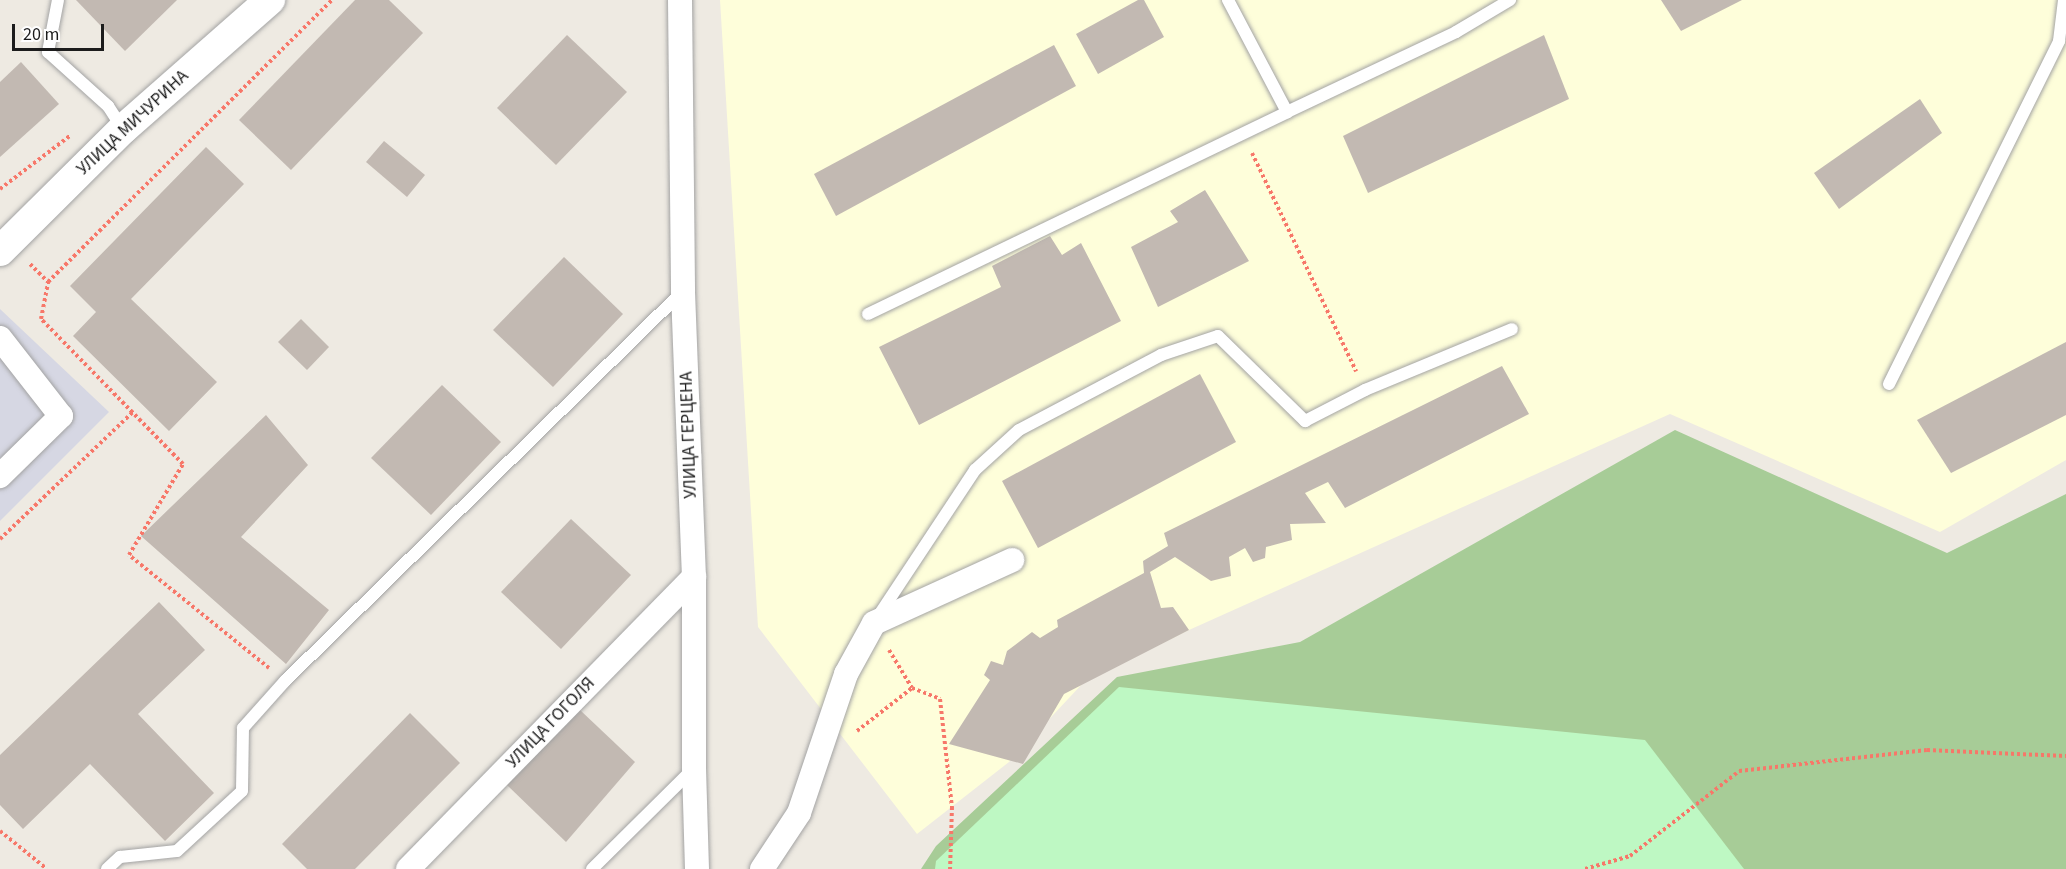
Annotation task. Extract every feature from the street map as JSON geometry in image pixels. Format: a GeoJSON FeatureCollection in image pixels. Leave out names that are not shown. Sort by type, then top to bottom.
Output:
{"type":"FeatureCollection","features":[{"type":"Feature","properties":{"kind":"street","name":"УЛИЦА МИЧУРИНА"},"geometry":{"type":"LineString","coordinates":[[0,251],[123,129],[270,0]]}},
{"type":"Feature","properties":{"kind":"street","name":"УЛИЦА ГЕРЦЕНА"},"geometry":{"type":"LineString","coordinates":[[680,0],[683,292],[694,577],[694,768],[697,869]]}},
{"type":"Feature","properties":{"kind":"street"},"geometry":{"type":"LineString","coordinates":[[0,338],[8,365],[60,416],[0,476]]}},
{"type":"Feature","properties":{"kind":"street"},"geometry":{"type":"LineString","coordinates":[[762,869],[799,813],[846,674],[874,623],[1011,560]]}},
{"type":"Feature","properties":{"kind":"street","name":"УЛИЦА ГОГОЛЯ"},"geometry":{"type":"LineString","coordinates":[[408,869],[694,577]]}},
{"type":"Feature","properties":{"kind":"lane"},"geometry":{"type":"LineString","coordinates":[[58,0],[48,52],[108,106],[123,129]]}},
{"type":"Feature","properties":{"kind":"lane"},"geometry":{"type":"LineString","coordinates":[[1228,0],[1287,112]]}},
{"type":"Feature","properties":{"kind":"lane"},"geometry":{"type":"LineString","coordinates":[[868,315],[1456,32],[1510,0]]}},
{"type":"Feature","properties":{"kind":"lane"},"geometry":{"type":"LineString","coordinates":[[1888,384],[2059,41],[2064,0]]}},
{"type":"Feature","properties":{"kind":"lane"},"geometry":{"type":"LineString","coordinates":[[107,869],[120,857],[177,851],[242,791],[243,728],[285,681],[683,292]]}},
{"type":"Feature","properties":{"kind":"lane"},"geometry":{"type":"LineString","coordinates":[[874,623],[975,470],[1019,430],[1161,355],[1218,336],[1305,422],[1365,390],[1512,329]]}},
{"type":"Feature","properties":{"kind":"lane"},"geometry":{"type":"LineString","coordinates":[[592,869],[694,768]]}},
{"type":"Feature","properties":{"kind":"path"},"geometry":{"type":"LineString","coordinates":[[285,681],[129,555],[183,464],[41,319],[48,282],[332,0]]}},
{"type":"Feature","properties":{"kind":"path"},"geometry":{"type":"LineString","coordinates":[[1242,134],[1365,390]]}},
{"type":"Feature","properties":{"kind":"path"},"geometry":{"type":"LineString","coordinates":[[0,539],[133,412]]}},
{"type":"Feature","properties":{"kind":"path"},"geometry":{"type":"LineString","coordinates":[[874,623],[912,688],[940,699],[952,807],[950,869]]}},
{"type":"Feature","properties":{"kind":"path"},"geometry":{"type":"LineString","coordinates":[[856,732],[912,688]]}},
{"type":"Feature","properties":{"kind":"path"},"geometry":{"type":"LineString","coordinates":[[1585,869],[1630,856],[1739,771],[1927,750],[2066,756]]}},
{"type":"Feature","properties":{"kind":"path"},"geometry":{"type":"LineString","coordinates":[[0,831],[47,869]]}},
{"type":"Feature","properties":{"kind":"shaded area"},"geometry":{"type":"Polygon","coordinates":[[[720,0],[2066,0],[2066,460],[1940,532],[1670,414],[1189,630],[1084,682],[1009,762],[917,834],[758,627],[720,0]]]}},
{"type":"Feature","properties":{"kind":"shaded area"},"geometry":{"type":"Polygon","coordinates":[[[0,309],[109,412],[0,521],[0,309]]]}},
{"type":"Feature","properties":{"kind":"green space"},"geometry":{"type":"Polygon","coordinates":[[[1675,430],[1947,553],[2066,494],[2066,869],[921,869],[936,846],[1117,677],[1300,642],[1675,430]]]}},
{"type":"Feature","properties":{"kind":"green space"},"geometry":{"type":"Polygon","coordinates":[[[1119,687],[1645,740],[1744,869],[935,869],[936,861],[1119,687]]]}},
{"type":"Feature","properties":{"kind":"building"},"geometry":{"type":"Polygon","coordinates":[[[76,0],[177,0],[125,51],[76,0]]]}},
{"type":"Feature","properties":{"kind":"building"},"geometry":{"type":"Polygon","coordinates":[[[355,0],[389,0],[423,33],[291,170],[239,120],[355,0]]]}},
{"type":"Feature","properties":{"kind":"building"},"geometry":{"type":"Polygon","coordinates":[[[1138,0],[1144,0],[1164,37],[1098,74],[1076,34],[1138,0]]]}},
{"type":"Feature","properties":{"kind":"building"},"geometry":{"type":"Polygon","coordinates":[[[1661,0],[1742,0],[1681,31],[1661,0]]]}},
{"type":"Feature","properties":{"kind":"building"},"geometry":{"type":"Polygon","coordinates":[[[567,35],[627,92],[556,165],[497,108],[567,35]]]}},
{"type":"Feature","properties":{"kind":"building"},"geometry":{"type":"Polygon","coordinates":[[[1544,35],[1569,99],[1368,193],[1343,136],[1544,35]]]}},
{"type":"Feature","properties":{"kind":"building"},"geometry":{"type":"Polygon","coordinates":[[[1054,45],[1076,86],[836,216],[814,174],[1054,45]]]}},
{"type":"Feature","properties":{"kind":"building"},"geometry":{"type":"Polygon","coordinates":[[[21,62],[59,104],[0,157],[0,82],[21,62]]]}},
{"type":"Feature","properties":{"kind":"building"},"geometry":{"type":"Polygon","coordinates":[[[1920,99],[1942,133],[1839,209],[1814,173],[1920,99]]]}},
{"type":"Feature","properties":{"kind":"building"},"geometry":{"type":"Polygon","coordinates":[[[384,141],[425,175],[407,197],[366,162],[384,141]]]}},
{"type":"Feature","properties":{"kind":"building"},"geometry":{"type":"Polygon","coordinates":[[[206,147],[244,184],[131,299],[217,382],[169,431],[73,336],[96,312],[70,286],[206,147]]]}},
{"type":"Feature","properties":{"kind":"building"},"geometry":{"type":"Polygon","coordinates":[[[1205,190],[1249,261],[1158,307],[1131,247],[1178,222],[1170,211],[1205,190]]]}},
{"type":"Feature","properties":{"kind":"building"},"geometry":{"type":"Polygon","coordinates":[[[1050,236],[1062,255],[1081,243],[1121,321],[919,425],[879,347],[1001,287],[992,266],[1050,236]]]}},
{"type":"Feature","properties":{"kind":"building"},"geometry":{"type":"Polygon","coordinates":[[[564,257],[623,314],[553,387],[493,330],[564,257]]]}},
{"type":"Feature","properties":{"kind":"building"},"geometry":{"type":"Polygon","coordinates":[[[301,319],[329,347],[307,370],[278,342],[301,319]]]}},
{"type":"Feature","properties":{"kind":"building"},"geometry":{"type":"Polygon","coordinates":[[[2066,342],[2066,415],[1951,473],[1917,420],[2066,342]]]}},
{"type":"Feature","properties":{"kind":"building"},"geometry":{"type":"Polygon","coordinates":[[[1502,366],[1529,414],[1345,508],[1328,482],[1305,493],[1326,523],[1290,524],[1292,540],[1266,547],[1265,558],[1253,562],[1245,548],[1229,557],[1231,576],[1211,581],[1175,557],[1150,572],[1161,608],[1173,607],[1189,630],[1064,694],[1023,764],[949,744],[990,680],[984,675],[991,661],[1003,665],[1007,651],[1032,632],[1040,638],[1058,627],[1057,620],[1144,573],[1143,561],[1168,546],[1164,533],[1502,366]]]}},
{"type":"Feature","properties":{"kind":"building"},"geometry":{"type":"Polygon","coordinates":[[[1200,374],[1236,442],[1038,548],[1002,481],[1200,374]]]}},
{"type":"Feature","properties":{"kind":"building"},"geometry":{"type":"Polygon","coordinates":[[[442,385],[501,442],[431,515],[371,458],[442,385]]]}},
{"type":"Feature","properties":{"kind":"building"},"geometry":{"type":"Polygon","coordinates":[[[266,415],[308,465],[241,537],[329,610],[286,664],[141,536],[266,415]]]}},
{"type":"Feature","properties":{"kind":"building"},"geometry":{"type":"Polygon","coordinates":[[[571,519],[631,575],[561,649],[501,592],[571,519]]]}},
{"type":"Feature","properties":{"kind":"building"},"geometry":{"type":"Polygon","coordinates":[[[159,602],[205,650],[138,714],[214,793],[165,841],[90,764],[23,829],[0,805],[0,755],[159,602]]]}},
{"type":"Feature","properties":{"kind":"building"},"geometry":{"type":"Polygon","coordinates":[[[580,710],[635,762],[566,842],[507,785],[580,710]]]}},
{"type":"Feature","properties":{"kind":"building"},"geometry":{"type":"Polygon","coordinates":[[[410,713],[460,763],[355,869],[307,869],[282,844],[410,713]]]}}]}
